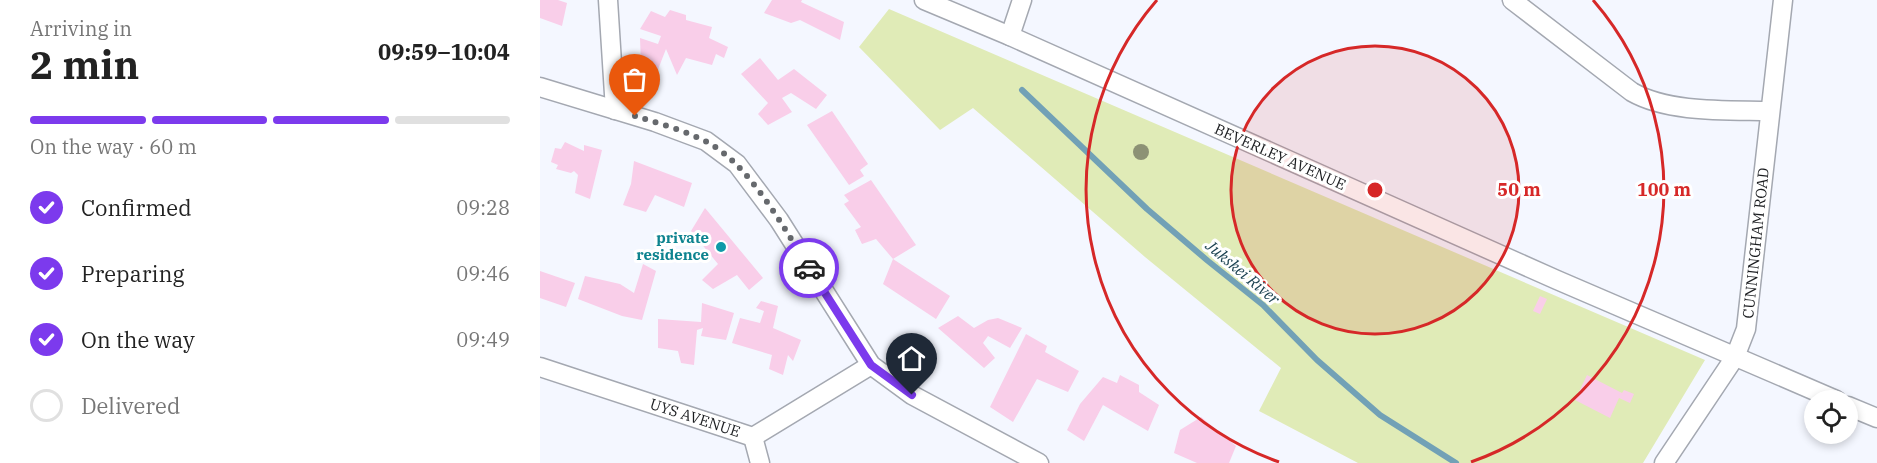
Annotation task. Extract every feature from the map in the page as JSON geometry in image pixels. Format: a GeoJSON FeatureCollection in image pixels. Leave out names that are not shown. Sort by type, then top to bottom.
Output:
{"type":"FeatureCollection","features":[{"type":"Feature","properties":{"kind":"street"},"geometry":{"type":"LineString","coordinates":[[608,0],[615,110]]}},
{"type":"Feature","properties":{"kind":"street","name":"BEVERLEY AVENUE"},"geometry":{"type":"LineString","coordinates":[[924,0],[1010,36],[1546,275],[1813,390]]}},
{"type":"Feature","properties":{"kind":"street"},"geometry":{"type":"LineString","coordinates":[[1010,36],[1022,0]]}},
{"type":"Feature","properties":{"kind":"street"},"geometry":{"type":"LineString","coordinates":[[1512,0],[1644,99],[1679,106],[1769,111]]}},
{"type":"Feature","properties":{"kind":"street","name":"CUNNINGHAM ROAD"},"geometry":{"type":"LineString","coordinates":[[1664,463],[1735,357],[1746,330],[1783,0]]}},
{"type":"Feature","properties":{"kind":"street"},"geometry":{"type":"LineString","coordinates":[[540,87],[706,141],[737,164],[779,220],[871,365],[912,395],[1040,463]]}},
{"type":"Feature","properties":{"kind":"street","name":"UYS AVENUE"},"geometry":{"type":"LineString","coordinates":[[540,367],[753,437],[871,365]]}},
{"type":"Feature","properties":{"kind":"street"},"geometry":{"type":"LineString","coordinates":[[1858,410],[1877,418]]}},
{"type":"Feature","properties":{"kind":"street"},"geometry":{"type":"LineString","coordinates":[[753,437],[760,463]]}},
{"type":"Feature","properties":{"kind":"green space"},"geometry":{"type":"Polygon","coordinates":[[[889,9],[1705,360],[1643,463],[1358,463],[1259,411],[1281,368],[1145,257],[973,108],[940,130],[859,47],[889,9]]]}},
{"type":"Feature","properties":{"kind":"building"},"geometry":{"type":"Polygon","coordinates":[[[540,0],[558,0],[567,3],[562,26],[540,18],[540,0]]]}},
{"type":"Feature","properties":{"kind":"building"},"geometry":{"type":"Polygon","coordinates":[[[772,0],[802,0],[801,2],[844,22],[840,40],[800,20],[791,23],[764,13],[772,0]]]}},
{"type":"Feature","properties":{"kind":"building"},"geometry":{"type":"Polygon","coordinates":[[[670,10],[686,15],[686,20],[712,27],[709,38],[728,47],[724,58],[716,54],[712,65],[686,58],[677,75],[666,49],[657,72],[641,65],[640,38],[658,44],[661,36],[640,29],[651,11],[665,17],[670,10]]]}},
{"type":"Feature","properties":{"kind":"building"},"geometry":{"type":"Polygon","coordinates":[[[760,58],[778,80],[794,69],[827,95],[816,109],[791,93],[782,98],[792,112],[768,125],[758,114],[768,103],[741,74],[760,58]]]}},
{"type":"Feature","properties":{"kind":"building"},"geometry":{"type":"Polygon","coordinates":[[[832,111],[868,164],[860,170],[864,176],[849,185],[807,125],[832,111]]]}},
{"type":"Feature","properties":{"kind":"building"},"geometry":{"type":"Polygon","coordinates":[[[565,142],[584,151],[584,145],[602,150],[590,199],[575,193],[578,175],[574,171],[571,173],[556,169],[558,165],[551,162],[555,148],[561,149],[565,142]]]}},
{"type":"Feature","properties":{"kind":"building","name":"private residence"},"geometry":{"type":"Polygon","coordinates":[[[634,161],[692,183],[684,207],[655,195],[646,212],[623,205],[631,184],[634,161]]]}},
{"type":"Feature","properties":{"kind":"building"},"geometry":{"type":"Polygon","coordinates":[[[871,180],[916,245],[893,259],[876,239],[862,244],[855,230],[861,227],[844,204],[849,201],[844,195],[871,180]]]}},
{"type":"Feature","properties":{"kind":"building","name":"private residence"},"geometry":{"type":"Polygon","coordinates":[[[705,208],[763,278],[749,290],[737,275],[713,289],[702,280],[718,264],[691,231],[705,208]]]}},
{"type":"Feature","properties":{"kind":"building"},"geometry":{"type":"Polygon","coordinates":[[[893,259],[950,296],[936,319],[883,284],[893,259]]]}},
{"type":"Feature","properties":{"kind":"building"},"geometry":{"type":"Polygon","coordinates":[[[643,264],[656,271],[642,320],[622,316],[578,299],[585,276],[620,284],[634,293],[643,264]]]}},
{"type":"Feature","properties":{"kind":"building"},"geometry":{"type":"Polygon","coordinates":[[[540,271],[575,283],[566,307],[540,298],[540,271]]]}},
{"type":"Feature","properties":{"kind":"building"},"geometry":{"type":"Polygon","coordinates":[[[1540,296],[1547,299],[1540,314],[1533,311],[1540,296]]]}},
{"type":"Feature","properties":{"kind":"building"},"geometry":{"type":"Polygon","coordinates":[[[761,301],[778,306],[773,328],[801,340],[793,361],[788,355],[783,375],[769,369],[772,355],[732,343],[740,318],[760,323],[764,311],[756,308],[761,301]]]}},
{"type":"Feature","properties":{"kind":"building"},"geometry":{"type":"Polygon","coordinates":[[[702,303],[734,313],[726,340],[701,336],[703,328],[697,330],[694,365],[681,363],[678,351],[658,348],[658,319],[701,322],[702,303]]]}},
{"type":"Feature","properties":{"kind":"building"},"geometry":{"type":"Polygon","coordinates":[[[958,316],[974,328],[988,320],[998,318],[1022,328],[1010,348],[988,336],[983,343],[995,358],[984,368],[938,328],[958,316]]]}},
{"type":"Feature","properties":{"kind":"building"},"geometry":{"type":"Polygon","coordinates":[[[1026,334],[1047,346],[1045,352],[1079,371],[1068,392],[1037,379],[1013,422],[990,407],[1026,334]]]}},
{"type":"Feature","properties":{"kind":"building"},"geometry":{"type":"Polygon","coordinates":[[[1120,375],[1139,385],[1139,392],[1159,405],[1148,431],[1103,405],[1084,441],[1067,430],[1080,404],[1103,377],[1117,383],[1120,375]]]}},
{"type":"Feature","properties":{"kind":"building"},"geometry":{"type":"Polygon","coordinates":[[[1587,375],[1622,393],[1624,390],[1634,394],[1630,403],[1619,398],[1610,418],[1575,400],[1587,375]]]}},
{"type":"Feature","properties":{"kind":"building"},"geometry":{"type":"Polygon","coordinates":[[[1201,417],[1236,446],[1229,463],[1197,463],[1174,453],[1180,430],[1201,417]]]}},
{"type":"Feature","properties":{"kind":"waterway","name":"Jukskei River"},"geometry":{"type":"LineString","coordinates":[[1022,90],[1147,209],[1263,305],[1317,360],[1380,415],[1456,463]]}},
{"type":"Feature","properties":{"kind":"way so far"},"geometry":{"type":"LineString","coordinates":[[635,116],[706,141],[737,164],[779,220],[809,268]]}},
{"type":"Feature","properties":{"kind":"place","name":"private residence"},"geometry":{"type":"Point","coordinates":[721,247]}},
{"type":"Feature","properties":{"kind":"route"},"geometry":{"type":"LineString","coordinates":[[809,268],[871,365],[912,395]]}}]}
